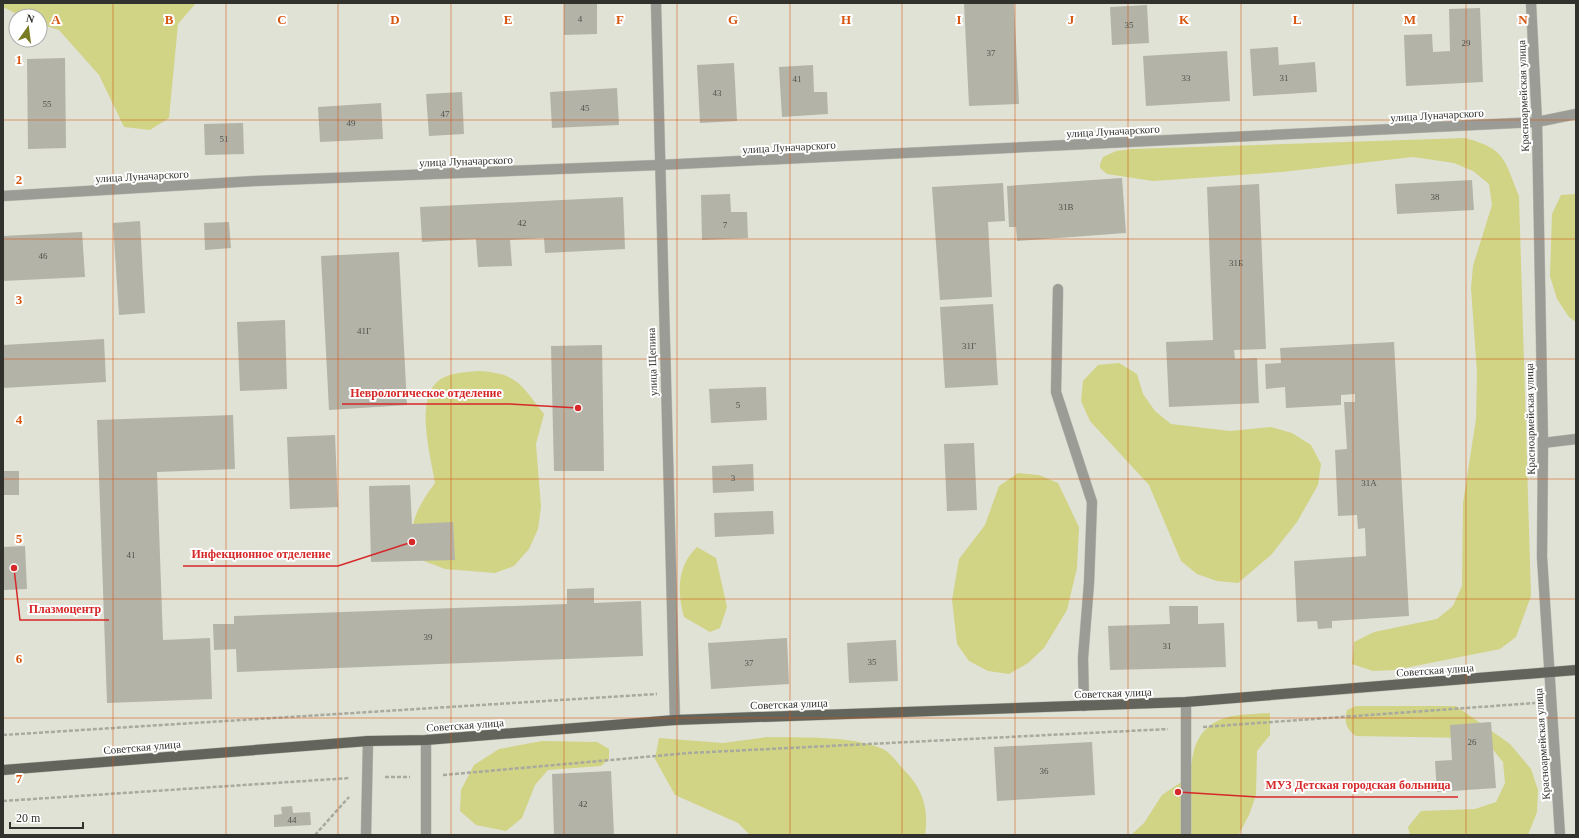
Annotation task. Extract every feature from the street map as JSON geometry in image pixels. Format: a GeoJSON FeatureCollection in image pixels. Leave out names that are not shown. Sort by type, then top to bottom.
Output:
{"type":"FeatureCollection","features":[{"type":"Feature","properties":{"kind":"main road","name":"Советская улица"},"geometry":{"type":"LineString","coordinates":[[3,770],[368,741],[426,740],[675,720],[1186,702],[1549,674],[1576,670]]}},
{"type":"Feature","properties":{"kind":"street","name":"улица Щепина"},"geometry":{"type":"LineString","coordinates":[[656,3],[658,166],[675,720]]}},
{"type":"Feature","properties":{"kind":"street","name":"Красноармейская улица"},"geometry":{"type":"LineString","coordinates":[[1531,3],[1537,122],[1543,443],[1542,557],[1560,835]]}},
{"type":"Feature","properties":{"kind":"street","name":"улица Луначарского"},"geometry":{"type":"LineString","coordinates":[[3,196],[255,181],[658,166],[1537,122],[1576,114]]}},
{"type":"Feature","properties":{"kind":"street"},"geometry":{"type":"LineString","coordinates":[[1058,289],[1056,392],[1092,502],[1089,583],[1083,658],[1084,706]]}},
{"type":"Feature","properties":{"kind":"street"},"geometry":{"type":"LineString","coordinates":[[1543,443],[1576,439]]}},
{"type":"Feature","properties":{"kind":"street"},"geometry":{"type":"LineString","coordinates":[[1186,702],[1186,835]]}},
{"type":"Feature","properties":{"kind":"street"},"geometry":{"type":"LineString","coordinates":[[426,740],[426,835]]}},
{"type":"Feature","properties":{"kind":"street"},"geometry":{"type":"LineString","coordinates":[[366,835],[366,777],[368,741]]}},
{"type":"Feature","properties":{"kind":"path"},"geometry":{"type":"LineString","coordinates":[[3,735],[673,693]]}},
{"type":"Feature","properties":{"kind":"path"},"geometry":{"type":"LineString","coordinates":[[3,801],[366,777],[426,776],[689,753],[1187,728],[1551,702]]}},
{"type":"Feature","properties":{"kind":"path"},"geometry":{"type":"LineString","coordinates":[[315,835],[366,777]]}},
{"type":"Feature","properties":{"kind":"green space"},"geometry":{"type":"Polygon","coordinates":[[[3,3],[196,3],[178,24],[169,118],[150,130],[124,127],[99,75],[59,30],[48,27],[48,8],[8,8],[8,10],[3,7],[3,3]]]}},
{"type":"Feature","properties":{"kind":"green space"},"geometry":{"type":"Polygon","coordinates":[[[1465,138],[1489,146],[1502,157],[1519,196],[1531,596],[1516,637],[1500,649],[1395,670],[1373,671],[1352,664],[1354,642],[1374,632],[1437,619],[1453,606],[1462,586],[1463,503],[1476,419],[1477,373],[1471,288],[1473,266],[1492,205],[1489,184],[1473,171],[1454,163],[1413,157],[1282,172],[1153,181],[1107,174],[1100,168],[1100,164],[1103,157],[1116,151],[1132,149],[1465,138]]]}},
{"type":"Feature","properties":{"kind":"green space"},"geometry":{"type":"Polygon","coordinates":[[[1576,194],[1576,322],[1569,317],[1557,299],[1550,276],[1552,214],[1561,195],[1576,194]]]}},
{"type":"Feature","properties":{"kind":"green space"},"geometry":{"type":"Polygon","coordinates":[[[1119,363],[1137,374],[1143,394],[1155,411],[1171,424],[1230,431],[1271,427],[1292,433],[1311,445],[1321,464],[1318,485],[1297,522],[1271,555],[1238,583],[1217,581],[1197,574],[1181,561],[1149,485],[1090,421],[1081,401],[1083,381],[1098,365],[1119,363]]]}},
{"type":"Feature","properties":{"kind":"green space"},"geometry":{"type":"Polygon","coordinates":[[[478,371],[502,374],[517,382],[530,395],[544,414],[536,444],[541,507],[538,529],[529,549],[514,566],[495,573],[445,569],[424,561],[410,545],[412,527],[417,512],[435,483],[426,431],[427,403],[430,391],[441,379],[456,374],[478,371]]]}},
{"type":"Feature","properties":{"kind":"green space"},"geometry":{"type":"Polygon","coordinates":[[[1018,473],[1039,475],[1058,483],[1079,527],[1077,568],[1067,610],[1044,648],[1028,663],[1009,674],[988,671],[969,661],[957,644],[952,600],[959,559],[985,525],[999,486],[1018,473]]]}},
{"type":"Feature","properties":{"kind":"green space"},"geometry":{"type":"Polygon","coordinates":[[[697,547],[716,558],[727,607],[720,628],[710,632],[684,617],[680,598],[680,580],[682,571],[690,554],[697,547]]]}},
{"type":"Feature","properties":{"kind":"green space"},"geometry":{"type":"Polygon","coordinates":[[[1356,706],[1456,706],[1510,744],[1531,769],[1538,790],[1537,812],[1528,835],[1410,835],[1408,827],[1421,811],[1475,809],[1496,802],[1505,783],[1503,762],[1490,746],[1471,738],[1356,736],[1348,728],[1346,719],[1347,710],[1356,706]]]}},
{"type":"Feature","properties":{"kind":"green space"},"geometry":{"type":"Polygon","coordinates":[[[1270,713],[1270,735],[1257,751],[1256,795],[1249,815],[1239,834],[1131,835],[1144,823],[1162,795],[1189,777],[1195,747],[1208,727],[1217,721],[1237,715],[1270,713]]]}},
{"type":"Feature","properties":{"kind":"green space"},"geometry":{"type":"Polygon","coordinates":[[[767,737],[841,739],[856,741],[883,749],[892,756],[911,778],[920,793],[923,800],[926,817],[925,835],[750,835],[738,823],[675,795],[655,759],[659,738],[723,743],[767,737]]]}},
{"type":"Feature","properties":{"kind":"green space"},"geometry":{"type":"Polygon","coordinates":[[[542,741],[597,742],[609,749],[609,759],[601,766],[548,770],[535,785],[522,818],[506,831],[476,825],[460,811],[461,790],[474,765],[499,749],[542,741]]]}},
{"type":"Feature","properties":{"kind":"building"},"geometry":{"type":"Polygon","coordinates":[[[564,3],[597,3],[597,34],[564,35],[564,3]]]}},
{"type":"Feature","properties":{"kind":"building"},"geometry":{"type":"Polygon","coordinates":[[[964,3],[1014,3],[1019,104],[969,106],[964,3]]]}},
{"type":"Feature","properties":{"kind":"building"},"geometry":{"type":"Polygon","coordinates":[[[1147,5],[1149,43],[1112,45],[1110,7],[1147,5]]]}},
{"type":"Feature","properties":{"kind":"building"},"geometry":{"type":"Polygon","coordinates":[[[1480,8],[1483,82],[1406,86],[1404,35],[1432,34],[1433,52],[1450,51],[1449,9],[1480,8]]]}},
{"type":"Feature","properties":{"kind":"building"},"geometry":{"type":"Polygon","coordinates":[[[1278,47],[1279,65],[1315,62],[1317,92],[1253,96],[1250,49],[1278,47]]]}},
{"type":"Feature","properties":{"kind":"building"},"geometry":{"type":"Polygon","coordinates":[[[1227,51],[1230,101],[1146,106],[1143,56],[1227,51]]]}},
{"type":"Feature","properties":{"kind":"building"},"geometry":{"type":"Polygon","coordinates":[[[65,58],[66,148],[28,149],[27,59],[65,58]]]}},
{"type":"Feature","properties":{"kind":"building"},"geometry":{"type":"Polygon","coordinates":[[[734,63],[737,121],[700,123],[697,65],[734,63]]]}},
{"type":"Feature","properties":{"kind":"building"},"geometry":{"type":"Polygon","coordinates":[[[813,65],[814,92],[827,92],[828,114],[782,117],[779,67],[813,65]]]}},
{"type":"Feature","properties":{"kind":"building"},"geometry":{"type":"Polygon","coordinates":[[[617,88],[619,125],[552,128],[550,92],[617,88]]]}},
{"type":"Feature","properties":{"kind":"building"},"geometry":{"type":"Polygon","coordinates":[[[462,92],[464,134],[429,136],[426,94],[462,92]]]}},
{"type":"Feature","properties":{"kind":"building"},"geometry":{"type":"Polygon","coordinates":[[[381,103],[383,139],[320,142],[318,107],[381,103]]]}},
{"type":"Feature","properties":{"kind":"building"},"geometry":{"type":"Polygon","coordinates":[[[243,123],[244,154],[205,155],[204,124],[243,123]]]}},
{"type":"Feature","properties":{"kind":"building"},"geometry":{"type":"Polygon","coordinates":[[[1122,178],[1126,233],[1017,241],[1016,227],[1009,227],[1007,186],[1122,178]]]}},
{"type":"Feature","properties":{"kind":"building"},"geometry":{"type":"Polygon","coordinates":[[[1472,180],[1474,210],[1397,214],[1395,184],[1472,180]]]}},
{"type":"Feature","properties":{"kind":"building"},"geometry":{"type":"Polygon","coordinates":[[[1003,183],[1005,221],[988,222],[992,297],[940,300],[932,187],[1003,183]]]}},
{"type":"Feature","properties":{"kind":"building"},"geometry":{"type":"Polygon","coordinates":[[[1259,184],[1266,349],[1234,350],[1235,359],[1257,358],[1259,403],[1169,407],[1166,342],[1213,340],[1207,187],[1259,184]]]}},
{"type":"Feature","properties":{"kind":"building"},"geometry":{"type":"Polygon","coordinates":[[[730,194],[731,212],[747,212],[748,238],[702,240],[701,195],[730,194]]]}},
{"type":"Feature","properties":{"kind":"building"},"geometry":{"type":"Polygon","coordinates":[[[623,197],[625,249],[545,253],[544,238],[510,240],[512,266],[478,267],[476,239],[422,242],[420,207],[623,197]]]}},
{"type":"Feature","properties":{"kind":"building"},"geometry":{"type":"Polygon","coordinates":[[[140,221],[145,313],[119,315],[113,223],[140,221]]]}},
{"type":"Feature","properties":{"kind":"building"},"geometry":{"type":"Polygon","coordinates":[[[229,222],[231,248],[205,250],[204,223],[229,222]]]}},
{"type":"Feature","properties":{"kind":"building"},"geometry":{"type":"Polygon","coordinates":[[[82,232],[85,277],[3,281],[3,236],[82,232]]]}},
{"type":"Feature","properties":{"kind":"building"},"geometry":{"type":"Polygon","coordinates":[[[399,252],[407,405],[329,410],[321,256],[399,252]]]}},
{"type":"Feature","properties":{"kind":"building"},"geometry":{"type":"Polygon","coordinates":[[[993,304],[998,385],[945,388],[940,307],[993,304]]]}},
{"type":"Feature","properties":{"kind":"building"},"geometry":{"type":"Polygon","coordinates":[[[285,320],[287,389],[240,391],[237,322],[285,320]]]}},
{"type":"Feature","properties":{"kind":"building"},"geometry":{"type":"Polygon","coordinates":[[[104,339],[106,382],[3,388],[3,345],[104,339]]]}},
{"type":"Feature","properties":{"kind":"building"},"geometry":{"type":"Polygon","coordinates":[[[1394,342],[1409,616],[1332,621],[1332,628],[1318,629],[1317,621],[1297,622],[1294,561],[1366,556],[1365,528],[1358,529],[1357,515],[1338,516],[1335,450],[1347,449],[1344,402],[1355,402],[1355,394],[1341,395],[1341,405],[1286,408],[1285,387],[1266,389],[1265,364],[1281,363],[1280,348],[1394,342]]]}},
{"type":"Feature","properties":{"kind":"building"},"geometry":{"type":"Polygon","coordinates":[[[602,345],[604,471],[554,471],[551,346],[602,345]]]}},
{"type":"Feature","properties":{"kind":"building"},"geometry":{"type":"Polygon","coordinates":[[[766,387],[767,420],[711,423],[709,389],[766,387]]]}},
{"type":"Feature","properties":{"kind":"building"},"geometry":{"type":"Polygon","coordinates":[[[233,415],[235,469],[157,472],[163,640],[210,638],[212,699],[107,703],[97,420],[233,415]]]}},
{"type":"Feature","properties":{"kind":"building"},"geometry":{"type":"Polygon","coordinates":[[[335,435],[338,507],[290,509],[287,437],[335,435]]]}},
{"type":"Feature","properties":{"kind":"building"},"geometry":{"type":"Polygon","coordinates":[[[974,443],[977,510],[947,511],[944,444],[974,443]]]}},
{"type":"Feature","properties":{"kind":"building"},"geometry":{"type":"Polygon","coordinates":[[[753,464],[754,491],[713,493],[712,466],[753,464]]]}},
{"type":"Feature","properties":{"kind":"building"},"geometry":{"type":"Polygon","coordinates":[[[3,471],[19,471],[19,495],[3,495],[3,471]]]}},
{"type":"Feature","properties":{"kind":"building"},"geometry":{"type":"Polygon","coordinates":[[[410,485],[412,524],[453,522],[455,560],[371,562],[369,486],[410,485]]]}},
{"type":"Feature","properties":{"kind":"building"},"geometry":{"type":"Polygon","coordinates":[[[773,511],[774,534],[715,537],[714,513],[773,511]]]}},
{"type":"Feature","properties":{"kind":"building"},"geometry":{"type":"Polygon","coordinates":[[[25,546],[27,589],[3,590],[3,547],[25,546]]]}},
{"type":"Feature","properties":{"kind":"building"},"geometry":{"type":"Polygon","coordinates":[[[594,588],[594,603],[641,601],[643,656],[237,672],[236,649],[214,650],[213,624],[234,624],[234,616],[567,604],[567,589],[594,588]]]}},
{"type":"Feature","properties":{"kind":"building"},"geometry":{"type":"Polygon","coordinates":[[[1169,606],[1198,606],[1198,624],[1224,623],[1226,667],[1110,670],[1108,626],[1170,624],[1169,606]]]}},
{"type":"Feature","properties":{"kind":"building"},"geometry":{"type":"Polygon","coordinates":[[[787,638],[789,684],[711,689],[708,643],[787,638]]]}},
{"type":"Feature","properties":{"kind":"building"},"geometry":{"type":"Polygon","coordinates":[[[896,640],[898,681],[849,683],[847,643],[896,640]]]}},
{"type":"Feature","properties":{"kind":"building"},"geometry":{"type":"Polygon","coordinates":[[[1491,722],[1496,788],[1437,792],[1435,761],[1452,760],[1450,725],[1491,722]]]}},
{"type":"Feature","properties":{"kind":"building"},"geometry":{"type":"Polygon","coordinates":[[[1092,742],[1095,795],[997,801],[994,747],[1092,742]]]}},
{"type":"Feature","properties":{"kind":"building"},"geometry":{"type":"Polygon","coordinates":[[[611,771],[614,835],[554,835],[552,774],[611,771]]]}},
{"type":"Feature","properties":{"kind":"building"},"geometry":{"type":"Polygon","coordinates":[[[292,806],[293,813],[310,812],[311,825],[274,827],[274,815],[282,814],[281,807],[292,806]]]}},
{"type":"Feature","properties":{"kind":"place","name":"Неврологическое отделение"},"geometry":{"type":"Point","coordinates":[578,408]}},
{"type":"Feature","properties":{"kind":"place","name":"Инфекционное отделение"},"geometry":{"type":"Point","coordinates":[412,542]}},
{"type":"Feature","properties":{"kind":"place","name":"Плазмоцентр"},"geometry":{"type":"Point","coordinates":[14,568]}},
{"type":"Feature","properties":{"kind":"place","name":"МУЗ Детская городская больница"},"geometry":{"type":"Point","coordinates":[1178,792]}}]}
